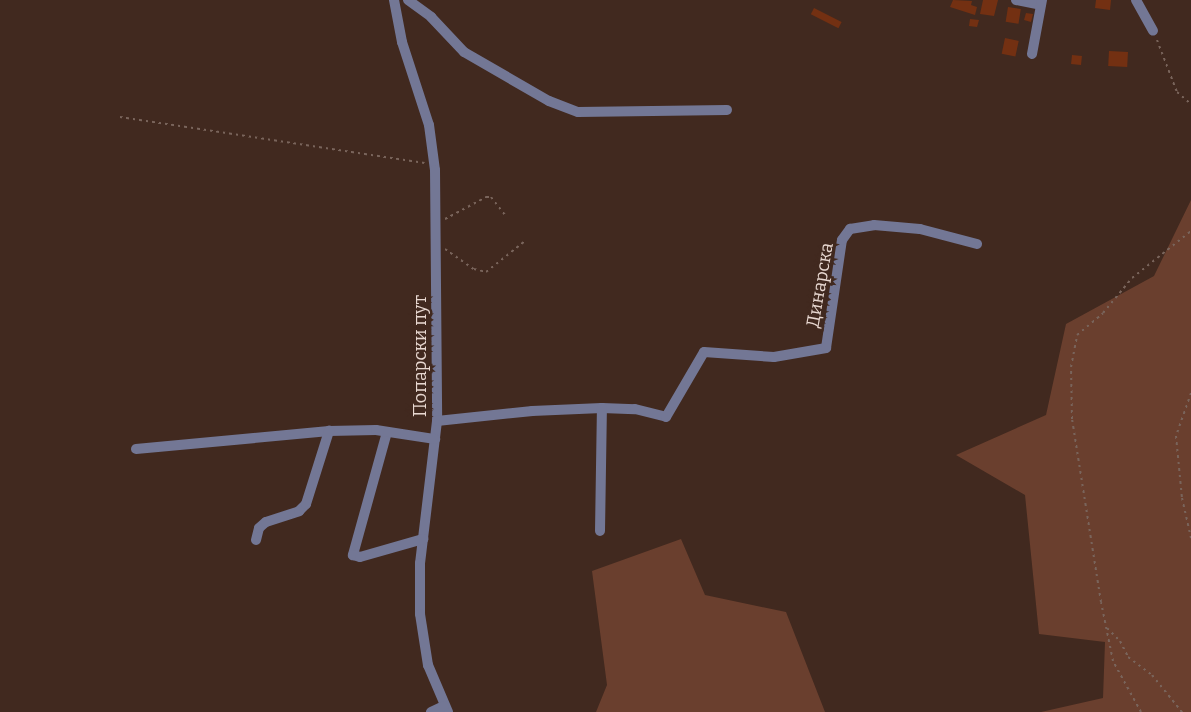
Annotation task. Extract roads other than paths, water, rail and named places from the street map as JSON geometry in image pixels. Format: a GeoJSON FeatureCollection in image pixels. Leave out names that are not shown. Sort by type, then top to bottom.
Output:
{"type":"FeatureCollection","features":[{"type":"Feature","properties":{"kind":"street","name":"Попарски пут"},"geometry":{"type":"LineString","coordinates":[[394,0],[402,42],[429,125],[434,164],[437,244],[437,421],[420,577],[421,628],[433,680],[446,709]]}},
{"type":"Feature","properties":{"kind":"street"},"geometry":{"type":"LineString","coordinates":[[408,0],[431,17],[464,52],[549,101],[578,112],[728,110]]}},
{"type":"Feature","properties":{"kind":"street"},"geometry":{"type":"LineString","coordinates":[[1016,0],[1041,3],[1032,54]]}},
{"type":"Feature","properties":{"kind":"street"},"geometry":{"type":"LineString","coordinates":[[1136,0],[1153,31]]}},
{"type":"Feature","properties":{"kind":"street","name":"Динарска"},"geometry":{"type":"LineString","coordinates":[[437,421],[532,411],[602,408],[635,409],[666,417],[704,352],[774,357],[826,348],[842,240],[850,229],[874,225],[920,229],[977,244]]}},
{"type":"Feature","properties":{"kind":"street"},"geometry":{"type":"LineString","coordinates":[[600,531],[602,408]]}},
{"type":"Feature","properties":{"kind":"street"},"geometry":{"type":"LineString","coordinates":[[136,449],[329,431],[387,432],[436,439]]}},
{"type":"Feature","properties":{"kind":"street"},"geometry":{"type":"LineString","coordinates":[[256,540],[260,528],[266,522],[303,509],[329,431]]}},
{"type":"Feature","properties":{"kind":"street"},"geometry":{"type":"LineString","coordinates":[[387,432],[353,555],[360,557],[423,539]]}},
{"type":"Feature","properties":{"kind":"street"},"geometry":{"type":"LineString","coordinates":[[431,712],[446,709]]}}]}
